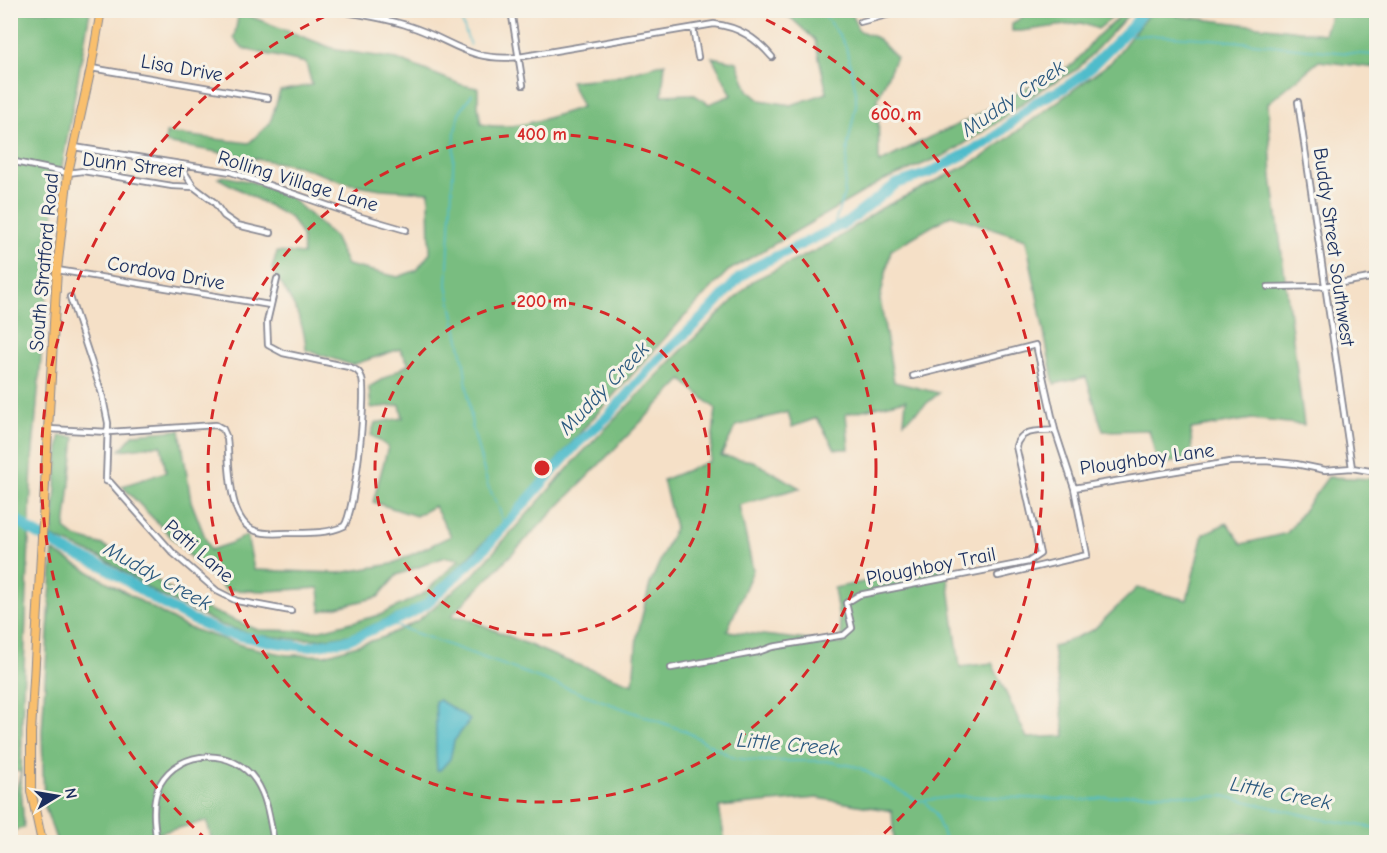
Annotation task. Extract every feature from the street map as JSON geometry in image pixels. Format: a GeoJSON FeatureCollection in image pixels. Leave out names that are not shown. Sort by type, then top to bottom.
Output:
{"type":"FeatureCollection","features":[{"type":"Feature","properties":{"kind":"main road","name":"South Stratford Road"},"geometry":{"type":"LineString","coordinates":[[42,843],[33,808],[30,769],[57,270],[68,172],[92,68],[101,10]]}},
{"type":"Feature","properties":{"kind":"street"},"geometry":{"type":"LineString","coordinates":[[336,10],[406,25],[463,51],[494,58],[519,57],[714,24],[733,28],[751,37],[772,57]]}},
{"type":"Feature","properties":{"kind":"street"},"geometry":{"type":"LineString","coordinates":[[511,10],[523,86]]}},
{"type":"Feature","properties":{"kind":"street"},"geometry":{"type":"LineString","coordinates":[[860,22],[906,10]]}},
{"type":"Feature","properties":{"kind":"street"},"geometry":{"type":"LineString","coordinates":[[693,28],[698,57]]}},
{"type":"Feature","properties":{"kind":"street","name":"Lisa Drive"},"geometry":{"type":"LineString","coordinates":[[92,68],[268,98]]}},
{"type":"Feature","properties":{"kind":"street","name":"Buddy Street Southwest"},"geometry":{"type":"LineString","coordinates":[[1298,102],[1352,468]]}},
{"type":"Feature","properties":{"kind":"street","name":"Rolling Village Lane"},"geometry":{"type":"LineString","coordinates":[[74,147],[231,172],[361,217],[406,230]]}},
{"type":"Feature","properties":{"kind":"street","name":"Dunn Street"},"geometry":{"type":"LineString","coordinates":[[10,160],[68,172],[83,171],[171,186],[194,187]]}},
{"type":"Feature","properties":{"kind":"street"},"geometry":{"type":"LineString","coordinates":[[178,164],[194,187],[214,202],[224,216],[237,225],[271,233]]}},
{"type":"Feature","properties":{"kind":"street","name":"Cordova Drive"},"geometry":{"type":"LineString","coordinates":[[57,270],[270,305]]}},
{"type":"Feature","properties":{"kind":"street"},"geometry":{"type":"LineString","coordinates":[[1268,288],[1324,286],[1377,277]]}},
{"type":"Feature","properties":{"kind":"street"},"geometry":{"type":"LineString","coordinates":[[48,429],[109,432],[185,426],[218,426],[223,429],[227,438],[234,505],[239,519],[246,526],[255,531],[268,533],[319,532],[344,526],[350,515],[356,474],[363,401],[362,377],[358,371],[349,367],[296,356],[271,348],[266,340],[276,279]]}},
{"type":"Feature","properties":{"kind":"street"},"geometry":{"type":"LineString","coordinates":[[70,297],[102,394],[109,432]]}},
{"type":"Feature","properties":{"kind":"street","name":"Ploughboy Lane"},"geometry":{"type":"LineString","coordinates":[[913,376],[1036,345],[1055,430],[1074,488],[1230,462],[1265,461],[1325,470],[1352,468],[1377,472]]}},
{"type":"Feature","properties":{"kind":"street","name":"Ploughboy Trail"},"geometry":{"type":"LineString","coordinates":[[671,668],[844,634],[852,628],[846,603],[859,595],[1034,560],[1040,554],[1016,447],[1024,433],[1055,430]]}},
{"type":"Feature","properties":{"kind":"street","name":"Patti Lane"},"geometry":{"type":"LineString","coordinates":[[109,432],[106,481],[110,482],[173,554],[217,591],[237,601],[291,611]]}},
{"type":"Feature","properties":{"kind":"street"},"geometry":{"type":"LineString","coordinates":[[998,576],[1087,555],[1074,488]]}},
{"type":"Feature","properties":{"kind":"street"},"geometry":{"type":"LineString","coordinates":[[150,843],[157,841],[154,809],[160,784],[171,770],[184,762],[211,756],[226,758],[240,765],[258,783],[274,843]]}},
{"type":"Feature","properties":{"kind":"green space"},"geometry":{"type":"Polygon","coordinates":[[[1033,10],[1107,11],[1112,18],[1098,29],[1081,23],[1012,31],[1012,24],[1033,10]]]}},
{"type":"Feature","properties":{"kind":"green space"},"geometry":{"type":"Polygon","coordinates":[[[11,11],[90,11],[54,211],[32,461],[22,721],[21,786],[24,828],[11,831],[11,799],[14,798],[21,772],[11,770],[11,11]]]}},
{"type":"Feature","properties":{"kind":"green space"},"geometry":{"type":"Polygon","coordinates":[[[778,11],[851,11],[858,30],[877,38],[896,57],[878,98],[879,163],[966,121],[1074,64],[1094,39],[1126,11],[1132,11],[1078,69],[1042,89],[995,124],[950,153],[882,181],[728,271],[586,426],[507,519],[419,606],[349,635],[294,639],[255,635],[221,625],[156,593],[104,559],[52,537],[60,436],[75,437],[65,529],[75,537],[103,545],[190,602],[258,630],[317,631],[380,615],[423,594],[460,559],[445,557],[397,575],[378,597],[321,611],[319,588],[267,591],[226,590],[201,568],[122,486],[166,472],[161,445],[120,450],[134,434],[180,430],[191,501],[210,550],[247,535],[254,570],[339,573],[392,564],[451,536],[434,506],[416,516],[373,502],[388,447],[371,435],[375,423],[403,418],[400,405],[371,408],[369,387],[409,364],[400,349],[352,365],[306,350],[299,318],[272,269],[277,252],[303,254],[302,236],[291,218],[218,178],[223,176],[252,182],[290,197],[334,237],[347,265],[398,277],[417,270],[430,253],[429,192],[381,189],[346,183],[298,166],[165,143],[166,133],[249,143],[270,123],[280,91],[312,85],[306,63],[244,49],[234,38],[239,12],[337,50],[397,59],[462,85],[478,88],[481,124],[507,126],[545,119],[582,107],[570,81],[615,77],[665,63],[662,95],[693,94],[709,104],[732,95],[712,57],[737,62],[748,90],[760,100],[791,105],[827,93],[815,40],[791,18],[778,11]]]}},
{"type":"Feature","properties":{"kind":"green space"},"geometry":{"type":"Polygon","coordinates":[[[1151,11],[1181,11],[1177,16],[1324,34],[1332,11],[1376,11],[1376,68],[1319,61],[1268,103],[1272,177],[1304,425],[1252,419],[1191,429],[1192,458],[1158,465],[1149,430],[1103,431],[1086,377],[1054,384],[1026,239],[951,215],[891,250],[880,299],[894,382],[939,393],[904,422],[906,400],[846,414],[849,449],[835,449],[817,418],[792,427],[788,412],[736,426],[721,456],[753,461],[800,488],[739,505],[753,570],[727,631],[843,644],[834,588],[946,565],[960,667],[992,663],[1027,738],[1065,736],[1053,647],[1093,630],[1137,588],[1187,600],[1203,534],[1227,523],[1242,544],[1287,533],[1328,477],[1376,479],[1376,842],[1267,842],[1261,838],[1240,834],[1213,842],[894,842],[892,811],[817,798],[719,807],[725,842],[212,842],[207,821],[147,836],[135,842],[57,842],[44,804],[42,732],[53,551],[186,627],[244,646],[287,655],[325,655],[384,637],[417,621],[474,574],[580,455],[754,280],[829,244],[880,209],[981,158],[1111,62],[1151,11]],[[682,380],[451,616],[466,618],[562,659],[633,684],[637,636],[650,584],[675,527],[663,480],[710,461],[716,409],[682,380]]]}},
{"type":"Feature","properties":{"kind":"water"},"geometry":{"type":"Polygon","coordinates":[[[439,700],[470,720],[454,741],[450,759],[440,770],[437,770],[435,701],[439,700]]]}},
{"type":"Feature","properties":{"kind":"waterway"},"geometry":{"type":"LineString","coordinates":[[458,10],[470,45]]}},
{"type":"Feature","properties":{"kind":"waterway"},"geometry":{"type":"LineString","coordinates":[[820,10],[846,47],[856,92],[856,105],[848,144],[844,194],[833,228]]}},
{"type":"Feature","properties":{"kind":"waterway","name":"Muddy Creek"},"geometry":{"type":"LineString","coordinates":[[10,514],[30,530],[65,550],[103,566],[159,602],[224,633],[306,647],[348,640],[408,615],[425,605],[480,554],[577,444],[607,417],[653,365],[710,310],[739,278],[754,267],[846,223],[896,184],[929,173],[990,141],[1036,102],[1064,88],[1084,74],[1133,25],[1144,10]]}},
{"type":"Feature","properties":{"kind":"waterway"},"geometry":{"type":"LineString","coordinates":[[1123,35],[1187,37],[1376,55]]}},
{"type":"Feature","properties":{"kind":"waterway"},"geometry":{"type":"LineString","coordinates":[[472,94],[459,113],[455,132],[447,285],[464,363],[472,426],[488,486],[499,508],[504,526]]}},
{"type":"Feature","properties":{"kind":"waterway","name":"Little Creek"},"geometry":{"type":"LineString","coordinates":[[388,623],[685,731],[734,758],[759,761],[826,761],[858,767],[918,801],[961,796],[1086,800],[1133,794],[1224,796],[1321,819],[1376,828]]}},
{"type":"Feature","properties":{"kind":"waterway"},"geometry":{"type":"LineString","coordinates":[[925,802],[935,813],[946,842]]}}]}
